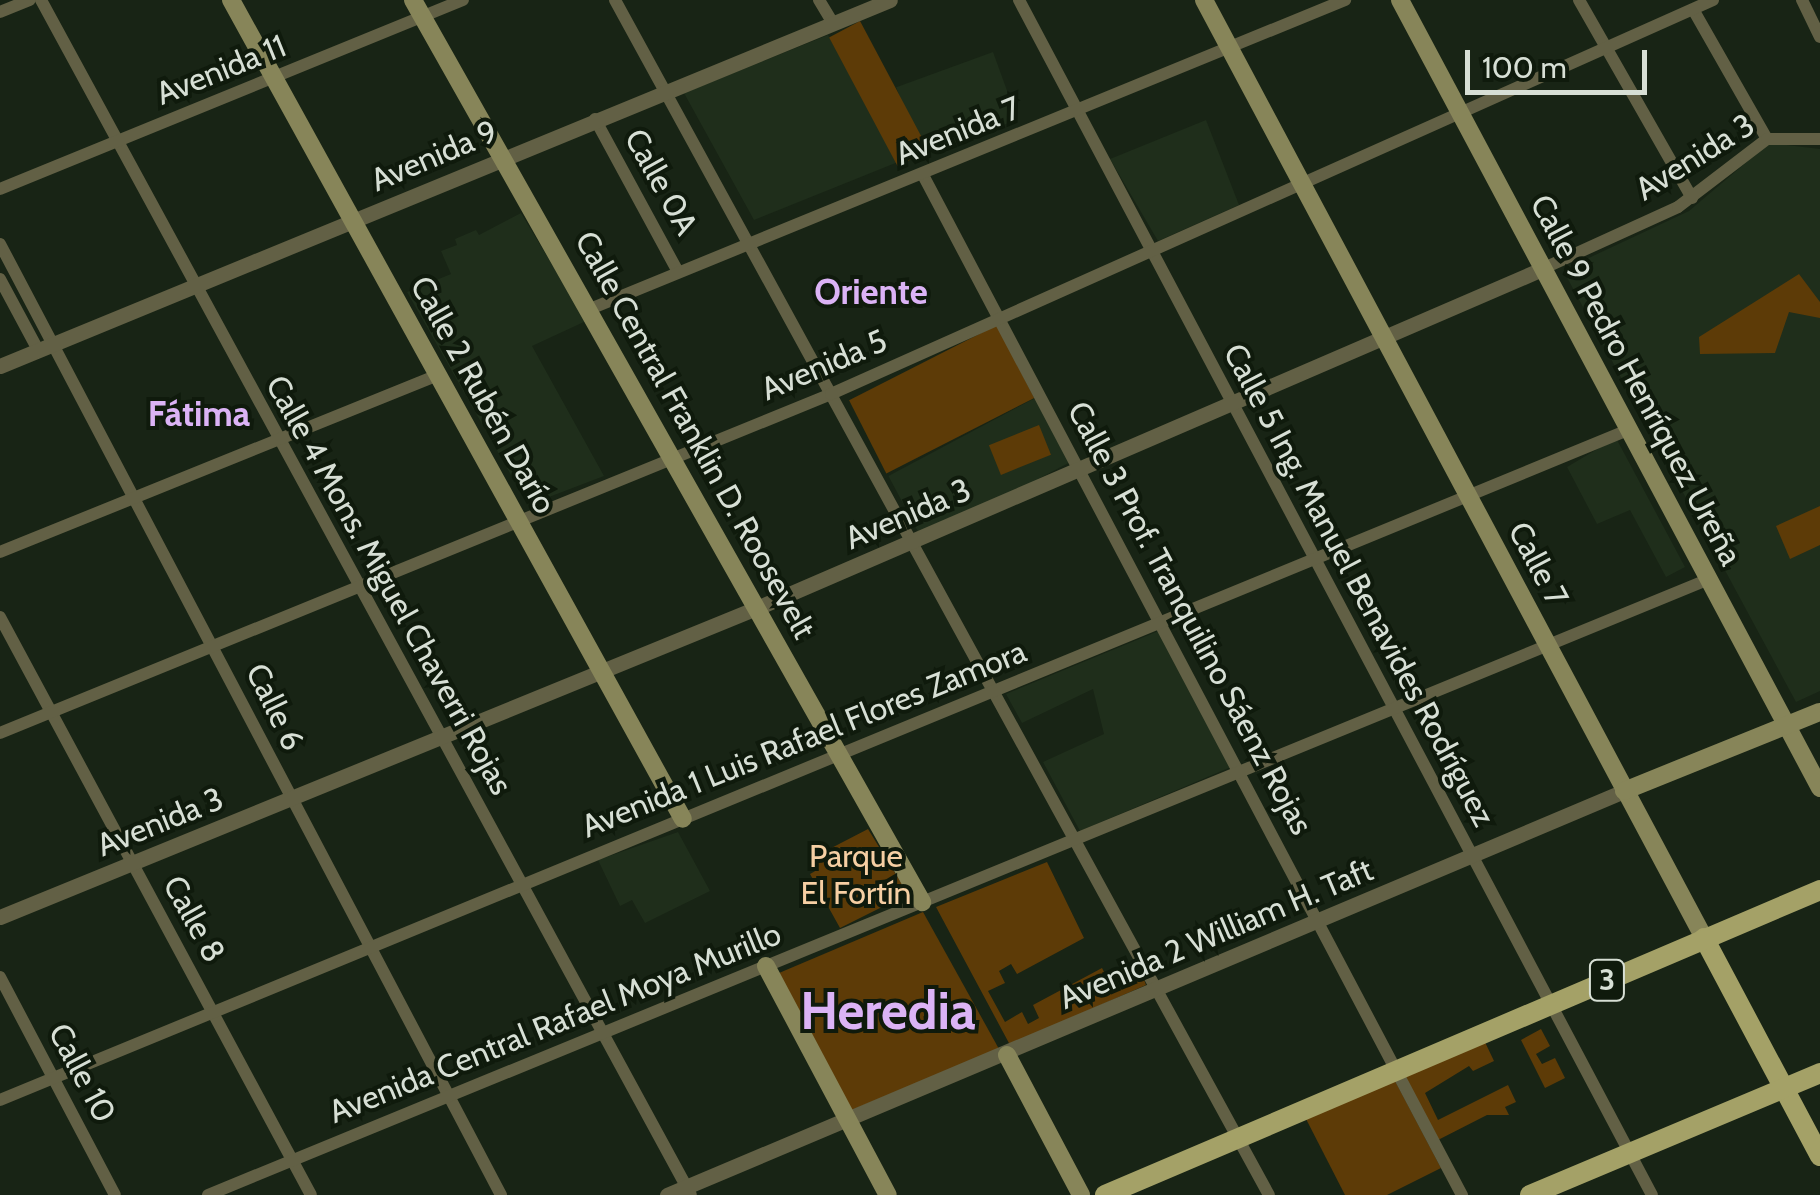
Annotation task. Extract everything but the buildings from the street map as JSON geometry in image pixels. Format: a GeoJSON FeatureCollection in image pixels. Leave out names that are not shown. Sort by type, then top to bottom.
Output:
{"type":"FeatureCollection","features":[{"type":"Feature","properties":{"kind":"main road","name":"Calle 2 Rubén Darío"},"geometry":{"type":"LineString","coordinates":[[230,0],[683,819]]}},
{"type":"Feature","properties":{"kind":"main road","name":"Calle 7"},"geometry":{"type":"LineString","coordinates":[[1204,0],[1820,1156]]}},
{"type":"Feature","properties":{"kind":"main road","name":"Calle 9 Pedro Henríquez Ureña"},"geometry":{"type":"LineString","coordinates":[[1400,0],[1820,788]]}},
{"type":"Feature","properties":{"kind":"main road","name":"Calle Central Franklin D. Roosevelt"},"geometry":{"type":"LineString","coordinates":[[417,8],[674,454],[922,902]]}},
{"type":"Feature","properties":{"kind":"main road","name":"Avenida 2 William H. Taft"},"geometry":{"type":"LineString","coordinates":[[1624,792],[1820,712]]}},
{"type":"Feature","properties":{"kind":"main road","name":"3"},"geometry":{"type":"LineString","coordinates":[[1105,1195],[1820,890]]}},
{"type":"Feature","properties":{"kind":"main road"},"geometry":{"type":"LineString","coordinates":[[766,966],[888,1195]]}},
{"type":"Feature","properties":{"kind":"main road"},"geometry":{"type":"LineString","coordinates":[[1008,1055],[1081,1195]]}},
{"type":"Feature","properties":{"kind":"main road"},"geometry":{"type":"LineString","coordinates":[[1530,1195],[1820,1073]]}},
{"type":"Feature","properties":{"kind":"street"},"geometry":{"type":"LineString","coordinates":[[0,12],[30,0]]}},
{"type":"Feature","properties":{"kind":"street","name":"Calle 4 Mons. Miguel Chaverri Rojas"},"geometry":{"type":"LineString","coordinates":[[40,0],[689,1191]]}},
{"type":"Feature","properties":{"kind":"street","name":"Avenida 11"},"geometry":{"type":"LineString","coordinates":[[0,190],[274,78],[417,8],[463,0]]}},
{"type":"Feature","properties":{"kind":"street"},"geometry":{"type":"LineString","coordinates":[[614,0],[1078,838],[1269,1195]]}},
{"type":"Feature","properties":{"kind":"street"},"geometry":{"type":"LineString","coordinates":[[820,0],[833,23]]}},
{"type":"Feature","properties":{"kind":"street","name":"Avenida 9"},"geometry":{"type":"LineString","coordinates":[[0,366],[594,118],[890,0]]}},
{"type":"Feature","properties":{"kind":"street","name":"Calle 5 Ing. Manuel Benavides Rodríguez"},"geometry":{"type":"LineString","coordinates":[[1019,0],[1652,1195]]}},
{"type":"Feature","properties":{"kind":"street","name":"Avenida 7"},"geometry":{"type":"LineString","coordinates":[[590,308],[1345,0]]}},
{"type":"Feature","properties":{"kind":"street"},"geometry":{"type":"LineString","coordinates":[[1579,0],[1692,198]]}},
{"type":"Feature","properties":{"kind":"street","name":"Avenida 5"},"geometry":{"type":"LineString","coordinates":[[0,733],[674,454],[831,394],[1713,0]]}},
{"type":"Feature","properties":{"kind":"street"},"geometry":{"type":"LineString","coordinates":[[1802,0],[1820,37]]}},
{"type":"Feature","properties":{"kind":"street"},"geometry":{"type":"LineString","coordinates":[[1694,11],[1767,139]]}},
{"type":"Feature","properties":{"kind":"street","name":"Calle 0A"},"geometry":{"type":"LineString","coordinates":[[594,118],[678,272]]}},
{"type":"Feature","properties":{"kind":"street","name":"Avenida 3"},"geometry":{"type":"LineString","coordinates":[[0,917],[759,607],[1382,340],[1692,198],[1767,139],[1820,139]]}},
{"type":"Feature","properties":{"kind":"street","name":"Calle 3 Prof. Tranquilino Sáenz Rojas"},"geometry":{"type":"LineString","coordinates":[[923,174],[1242,770],[1462,1195]]}},
{"type":"Feature","properties":{"kind":"street","name":"Calle 6"},"geometry":{"type":"LineString","coordinates":[[0,244],[44,348]]}},
{"type":"Feature","properties":{"kind":"street","name":"Calle 6"},"geometry":{"type":"LineString","coordinates":[[0,279],[137,498],[290,799],[501,1195]]}},
{"type":"Feature","properties":{"kind":"street"},"geometry":{"type":"LineString","coordinates":[[0,552],[438,376]]}},
{"type":"Feature","properties":{"kind":"street","name":"Avenida 1 Luis Rafael Flores Zamora"},"geometry":{"type":"LineString","coordinates":[[0,1100],[1630,429]]}},
{"type":"Feature","properties":{"kind":"street","name":"Avenida Central Rafael Moya Murillo"},"geometry":{"type":"LineString","coordinates":[[208,1195],[1709,579]]}},
{"type":"Feature","properties":{"kind":"street","name":"Calle 8"},"geometry":{"type":"LineString","coordinates":[[0,617],[311,1195]]}},
{"type":"Feature","properties":{"kind":"street","name":"Avenida 2 William H. Taft"},"geometry":{"type":"LineString","coordinates":[[667,1195],[689,1191],[1624,792]]}},
{"type":"Feature","properties":{"kind":"street","name":"Calle 10"},"geometry":{"type":"LineString","coordinates":[[0,977],[115,1195]]}},
{"type":"Feature","properties":{"kind":"shaded area"},"geometry":{"type":"Polygon","coordinates":[[[828,35],[898,162],[754,220],[684,93],[828,35]]]}},
{"type":"Feature","properties":{"kind":"shaded area"},"geometry":{"type":"Polygon","coordinates":[[[993,52],[1018,120],[921,155],[896,87],[993,52]]]}},
{"type":"Feature","properties":{"kind":"shaded area"},"geometry":{"type":"Polygon","coordinates":[[[1206,120],[1239,205],[1158,241],[1110,159],[1206,120]]]}},
{"type":"Feature","properties":{"kind":"shaded area"},"geometry":{"type":"Polygon","coordinates":[[[1769,143],[1820,149],[1820,691],[1796,702],[1563,270],[1689,211],[1769,143]]]}},
{"type":"Feature","properties":{"kind":"shaded area"},"geometry":{"type":"Polygon","coordinates":[[[521,213],[586,321],[532,346],[604,476],[528,505],[407,292],[451,274],[441,251],[457,245],[455,239],[476,230],[479,235],[521,213]]]}},
{"type":"Feature","properties":{"kind":"shaded area"},"geometry":{"type":"Polygon","coordinates":[[[1035,398],[1069,462],[923,540],[888,476],[1035,398]]]}},
{"type":"Feature","properties":{"kind":"shaded area"},"geometry":{"type":"Polygon","coordinates":[[[1616,438],[1685,567],[1666,577],[1630,510],[1597,524],[1567,467],[1616,438]]]}},
{"type":"Feature","properties":{"kind":"shaded area"},"geometry":{"type":"Polygon","coordinates":[[[1161,630],[1231,767],[1080,831],[1043,762],[1104,734],[1093,689],[1022,723],[1006,694],[1161,630]]]}},
{"type":"Feature","properties":{"kind":"shaded area"},"geometry":{"type":"Polygon","coordinates":[[[678,832],[710,891],[645,923],[632,900],[620,906],[598,860],[678,832]]]}},
{"type":"Feature","properties":{"kind":"green space"},"geometry":{"type":"Polygon","coordinates":[[[860,21],[929,150],[898,166],[829,37],[860,21]]]}},
{"type":"Feature","properties":{"kind":"green space"},"geometry":{"type":"Polygon","coordinates":[[[1799,274],[1820,302],[1820,318],[1789,312],[1775,353],[1700,354],[1699,337],[1799,274]]]}},
{"type":"Feature","properties":{"kind":"green space"},"geometry":{"type":"Polygon","coordinates":[[[997,325],[1034,398],[886,473],[849,400],[997,325]]]}},
{"type":"Feature","properties":{"kind":"green space"},"geometry":{"type":"Polygon","coordinates":[[[1039,425],[1051,455],[1001,475],[989,445],[1039,425]]]}},
{"type":"Feature","properties":{"kind":"green space"},"geometry":{"type":"Polygon","coordinates":[[[1820,506],[1820,545],[1790,559],[1776,526],[1820,506]]]}},
{"type":"Feature","properties":{"kind":"green space","name":"Parque El Fortín"},"geometry":{"type":"Polygon","coordinates":[[[868,829],[908,894],[840,928],[810,874],[817,870],[812,858],[868,829]]]}},
{"type":"Feature","properties":{"kind":"green space"},"geometry":{"type":"Polygon","coordinates":[[[1047,862],[1084,938],[1017,974],[1011,964],[999,971],[1005,983],[988,991],[1005,1022],[1022,1012],[1028,1024],[1039,1018],[1033,1005],[1102,968],[1114,992],[1143,977],[1146,985],[1010,1045],[936,907],[1047,862]]]}},
{"type":"Feature","properties":{"kind":"green space"},"geometry":{"type":"Polygon","coordinates":[[[923,912],[999,1049],[852,1110],[779,973],[923,912]]]}},
{"type":"Feature","properties":{"kind":"green space"},"geometry":{"type":"Polygon","coordinates":[[[1541,1029],[1550,1046],[1536,1054],[1542,1064],[1555,1058],[1565,1078],[1545,1088],[1521,1040],[1541,1029]]]}},
{"type":"Feature","properties":{"kind":"green space"},"geometry":{"type":"Polygon","coordinates":[[[1484,1040],[1494,1061],[1473,1071],[1469,1066],[1425,1093],[1438,1120],[1508,1085],[1516,1102],[1505,1107],[1509,1115],[1487,1115],[1438,1140],[1403,1074],[1484,1040]]]}},
{"type":"Feature","properties":{"kind":"green space"},"geometry":{"type":"Polygon","coordinates":[[[1392,1075],[1441,1168],[1387,1195],[1345,1195],[1304,1115],[1392,1075]]]}},
{"type":"Feature","properties":{"kind":"district","name":"Oriente"},"geometry":{"type":"Point","coordinates":[871,292]}},
{"type":"Feature","properties":{"kind":"district","name":"Fátima"},"geometry":{"type":"Point","coordinates":[199,414]}},
{"type":"Feature","properties":{"kind":"district","name":"Heredia"},"geometry":{"type":"Point","coordinates":[888,1011]}}]}
